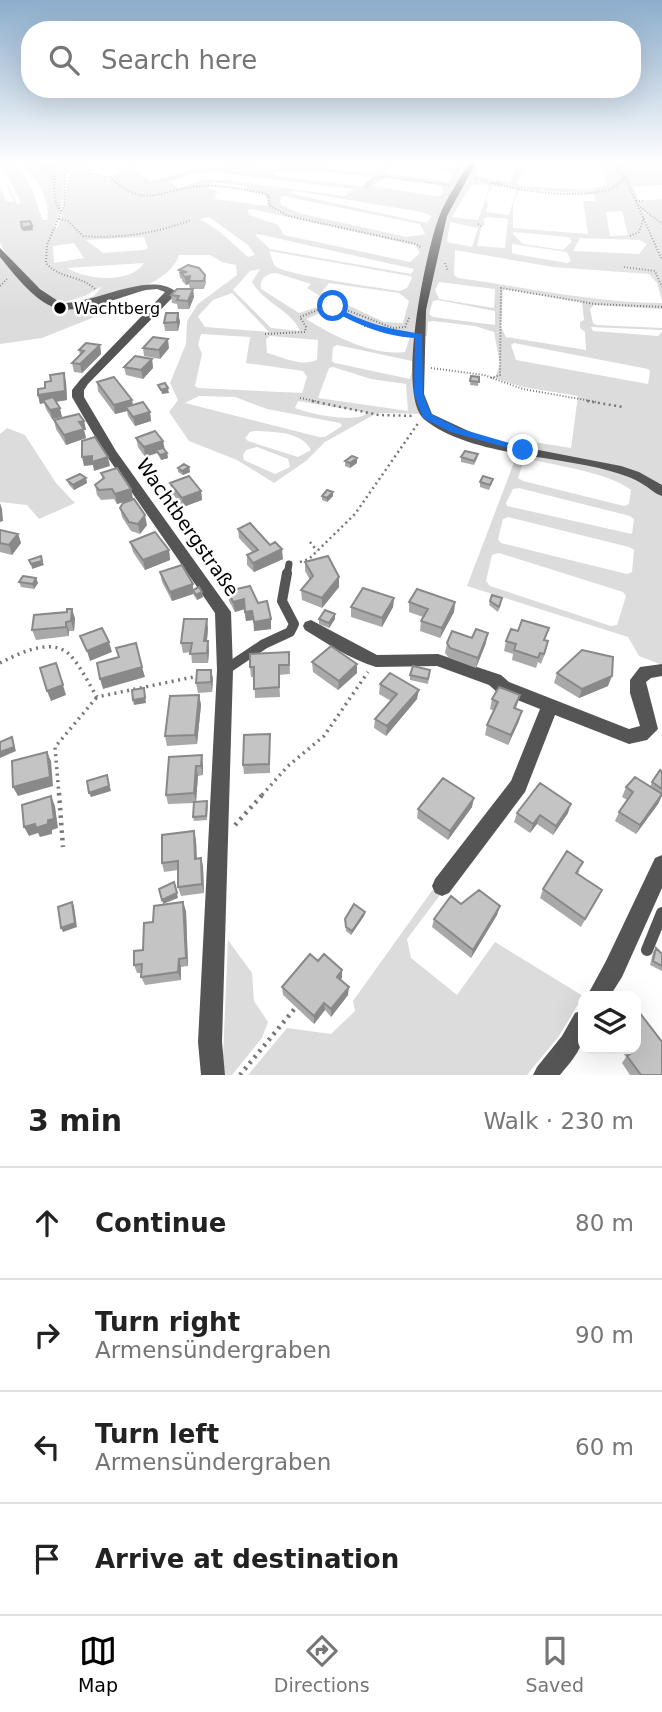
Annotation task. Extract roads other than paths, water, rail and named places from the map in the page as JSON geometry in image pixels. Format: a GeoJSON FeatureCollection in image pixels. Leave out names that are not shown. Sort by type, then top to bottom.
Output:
{"type":"FeatureCollection","features":[{"type":"Feature","properties":{"kind":"street"},"geometry":{"type":"LineString","coordinates":[[446,211],[439,228],[419,322],[418,394],[424,418],[507,446],[603,466],[657,486],[662,492]]}},
{"type":"Feature","properties":{"kind":"street","name":"Wachtbergstraße"},"geometry":{"type":"LineString","coordinates":[[0,251],[35,287],[61,306],[85,303],[146,286],[158,286],[170,291],[170,295],[83,382],[78,390],[78,397],[110,452],[223,612],[225,670],[211,1042],[213,1075]]}},
{"type":"Feature","properties":{"kind":"street"},"geometry":{"type":"LineString","coordinates":[[311,626],[358,654],[376,661],[438,660],[495,680],[503,687],[629,737],[641,735],[649,729],[649,718],[637,691],[638,680],[646,672],[662,670]]}},
{"type":"Feature","properties":{"kind":"street"},"geometry":{"type":"LineString","coordinates":[[442,886],[518,786],[550,705]]}},
{"type":"Feature","properties":{"kind":"street"},"geometry":{"type":"LineString","coordinates":[[601,991],[614,969],[662,865]]}},
{"type":"Feature","properties":{"kind":"street"},"geometry":{"type":"LineString","coordinates":[[545,1075],[578,1030]]}},
{"type":"Feature","properties":{"kind":"lane"},"geometry":{"type":"LineString","coordinates":[[225,670],[264,644],[290,632],[294,624],[282,601],[289,564]]}},
{"type":"Feature","properties":{"kind":"lane"},"geometry":{"type":"LineString","coordinates":[[648,950],[662,913]]}},
{"type":"Feature","properties":{"kind":"place","name":"Wachtberg"},"geometry":{"type":"Point","coordinates":[60,308]}}]}
